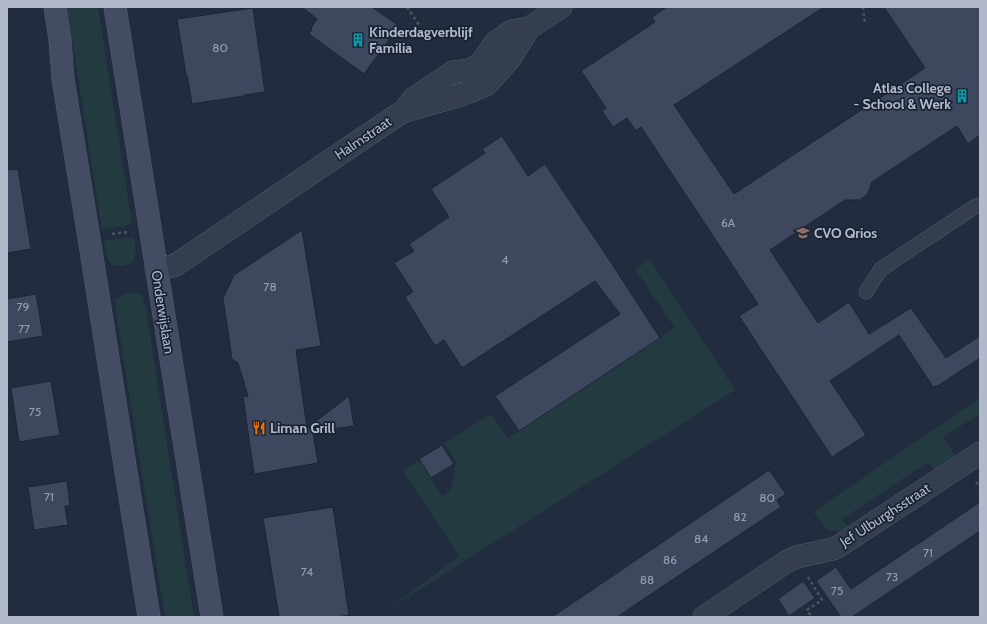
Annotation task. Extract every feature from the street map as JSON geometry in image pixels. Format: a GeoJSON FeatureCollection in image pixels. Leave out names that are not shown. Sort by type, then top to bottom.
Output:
{"type":"FeatureCollection","features":[{"type":"Feature","properties":{"kind":"main road"},"geometry":{"type":"LineString","coordinates":[[55,7],[60,40],[63,79],[149,617]]}},
{"type":"Feature","properties":{"kind":"main road","name":"Onderwijslaan"},"geometry":{"type":"LineString","coordinates":[[115,7],[212,617]]}},
{"type":"Feature","properties":{"kind":"street","name":"Halmstraat"},"geometry":{"type":"LineString","coordinates":[[156,268],[174,266],[402,112],[461,95],[486,85],[509,60],[529,28],[561,7]]}},
{"type":"Feature","properties":{"kind":"street","name":"Jef Ulburghsstraat"},"geometry":{"type":"LineString","coordinates":[[704,617],[786,562],[796,557],[833,549],[839,546],[980,453]]}},
{"type":"Feature","properties":{"kind":"lane"},"geometry":{"type":"LineString","coordinates":[[866,292],[882,269],[976,206],[980,206]]}},
{"type":"Feature","properties":{"kind":"path"},"geometry":{"type":"LineString","coordinates":[[407,7],[419,25]]}},
{"type":"Feature","properties":{"kind":"path"},"geometry":{"type":"LineString","coordinates":[[864,7],[865,25]]}},
{"type":"Feature","properties":{"kind":"path"},"geometry":{"type":"LineString","coordinates":[[111,234],[133,230]]}},
{"type":"Feature","properties":{"kind":"path"},"geometry":{"type":"LineString","coordinates":[[806,574],[822,600],[807,610],[812,617]]}},
{"type":"Feature","properties":{"kind":"green space"},"geometry":{"type":"Polygon","coordinates":[[[67,7],[98,7],[132,224],[102,230],[67,7]]]}},
{"type":"Feature","properties":{"kind":"green space"},"geometry":{"type":"Polygon","coordinates":[[[134,237],[136,251],[134,261],[123,266],[115,266],[112,264],[106,255],[104,241],[134,237]]]}},
{"type":"Feature","properties":{"kind":"green space"},"geometry":{"type":"Polygon","coordinates":[[[650,260],[735,390],[387,610],[459,556],[403,471],[419,460],[442,496],[451,490],[456,462],[444,443],[491,414],[508,438],[675,328],[635,269],[650,260]]]}},
{"type":"Feature","properties":{"kind":"green space"},"geometry":{"type":"Polygon","coordinates":[[[135,292],[142,295],[146,309],[194,617],[165,617],[115,300],[125,294],[135,292]]]}},
{"type":"Feature","properties":{"kind":"green space"},"geometry":{"type":"Polygon","coordinates":[[[980,398],[980,414],[943,437],[955,456],[934,469],[928,462],[842,519],[848,527],[839,532],[827,529],[813,512],[980,398]]]}},
{"type":"Feature","properties":{"kind":"building","name":"Kinderdagverblijf Familia"},"geometry":{"type":"Polygon","coordinates":[[[302,7],[372,7],[399,26],[364,74],[309,34],[317,19],[302,7]]]}},
{"type":"Feature","properties":{"kind":"building"},"geometry":{"type":"Polygon","coordinates":[[[667,7],[824,7],[674,105],[734,194],[925,68],[884,7],[980,7],[980,135],[968,144],[957,126],[872,182],[868,193],[860,200],[845,200],[770,250],[818,323],[849,302],[869,334],[911,308],[946,358],[980,336],[980,358],[939,385],[933,387],[899,335],[830,381],[866,435],[832,457],[739,316],[758,304],[641,127],[636,131],[627,118],[613,127],[602,111],[606,108],[581,71],[655,22],[652,17],[667,7]]]}},
{"type":"Feature","properties":{"kind":"building"},"geometry":{"type":"Polygon","coordinates":[[[253,8],[265,92],[192,104],[177,19],[253,8]]]}},
{"type":"Feature","properties":{"kind":"building"},"geometry":{"type":"Polygon","coordinates":[[[502,136],[528,176],[545,164],[660,338],[519,431],[495,396],[620,314],[595,281],[462,368],[444,340],[435,346],[405,297],[413,292],[394,263],[414,251],[409,244],[449,217],[431,189],[485,153],[482,149],[502,136]]]}},
{"type":"Feature","properties":{"kind":"building"},"geometry":{"type":"Polygon","coordinates":[[[18,169],[31,249],[7,253],[7,170],[18,169]]]}},
{"type":"Feature","properties":{"kind":"building"},"geometry":{"type":"Polygon","coordinates":[[[302,230],[321,346],[296,350],[307,428],[349,396],[354,426],[313,432],[318,463],[254,474],[243,397],[248,396],[238,363],[232,359],[223,298],[234,275],[302,230]]]}},
{"type":"Feature","properties":{"kind":"building"},"geometry":{"type":"Polygon","coordinates":[[[36,294],[43,336],[7,342],[7,299],[36,294]]]}},
{"type":"Feature","properties":{"kind":"building"},"geometry":{"type":"Polygon","coordinates":[[[51,381],[60,435],[19,442],[11,388],[51,381]]]}},
{"type":"Feature","properties":{"kind":"building"},"geometry":{"type":"Polygon","coordinates":[[[442,445],[454,464],[431,478],[419,459],[442,445]]]}},
{"type":"Feature","properties":{"kind":"building"},"geometry":{"type":"Polygon","coordinates":[[[769,470],[786,494],[777,500],[781,507],[617,617],[552,617],[769,470]]]}},
{"type":"Feature","properties":{"kind":"building"},"geometry":{"type":"Polygon","coordinates":[[[67,481],[70,506],[65,506],[68,525],[34,530],[28,487],[67,481]]]}},
{"type":"Feature","properties":{"kind":"building"},"geometry":{"type":"Polygon","coordinates":[[[980,502],[980,531],[852,617],[841,617],[816,581],[836,567],[851,589],[980,502]]]}},
{"type":"Feature","properties":{"kind":"building"},"geometry":{"type":"Polygon","coordinates":[[[333,507],[349,615],[337,617],[279,617],[263,518],[333,507]]]}},
{"type":"Feature","properties":{"kind":"building"},"geometry":{"type":"Polygon","coordinates":[[[803,581],[815,598],[789,616],[778,599],[803,581]]]}},
{"type":"Feature","properties":{"kind":"place","name":"Kinderdagverblijf Familia"},"geometry":{"type":"Point","coordinates":[358,40]}},
{"type":"Feature","properties":{"kind":"place","name":"Atlas College - School & Werk"},"geometry":{"type":"Point","coordinates":[962,96]}},
{"type":"Feature","properties":{"kind":"place","name":"CVO Qrios"},"geometry":{"type":"Point","coordinates":[803,233]}},
{"type":"Feature","properties":{"kind":"place","name":"Liman Grill"},"geometry":{"type":"Point","coordinates":[259,428]}}]}
